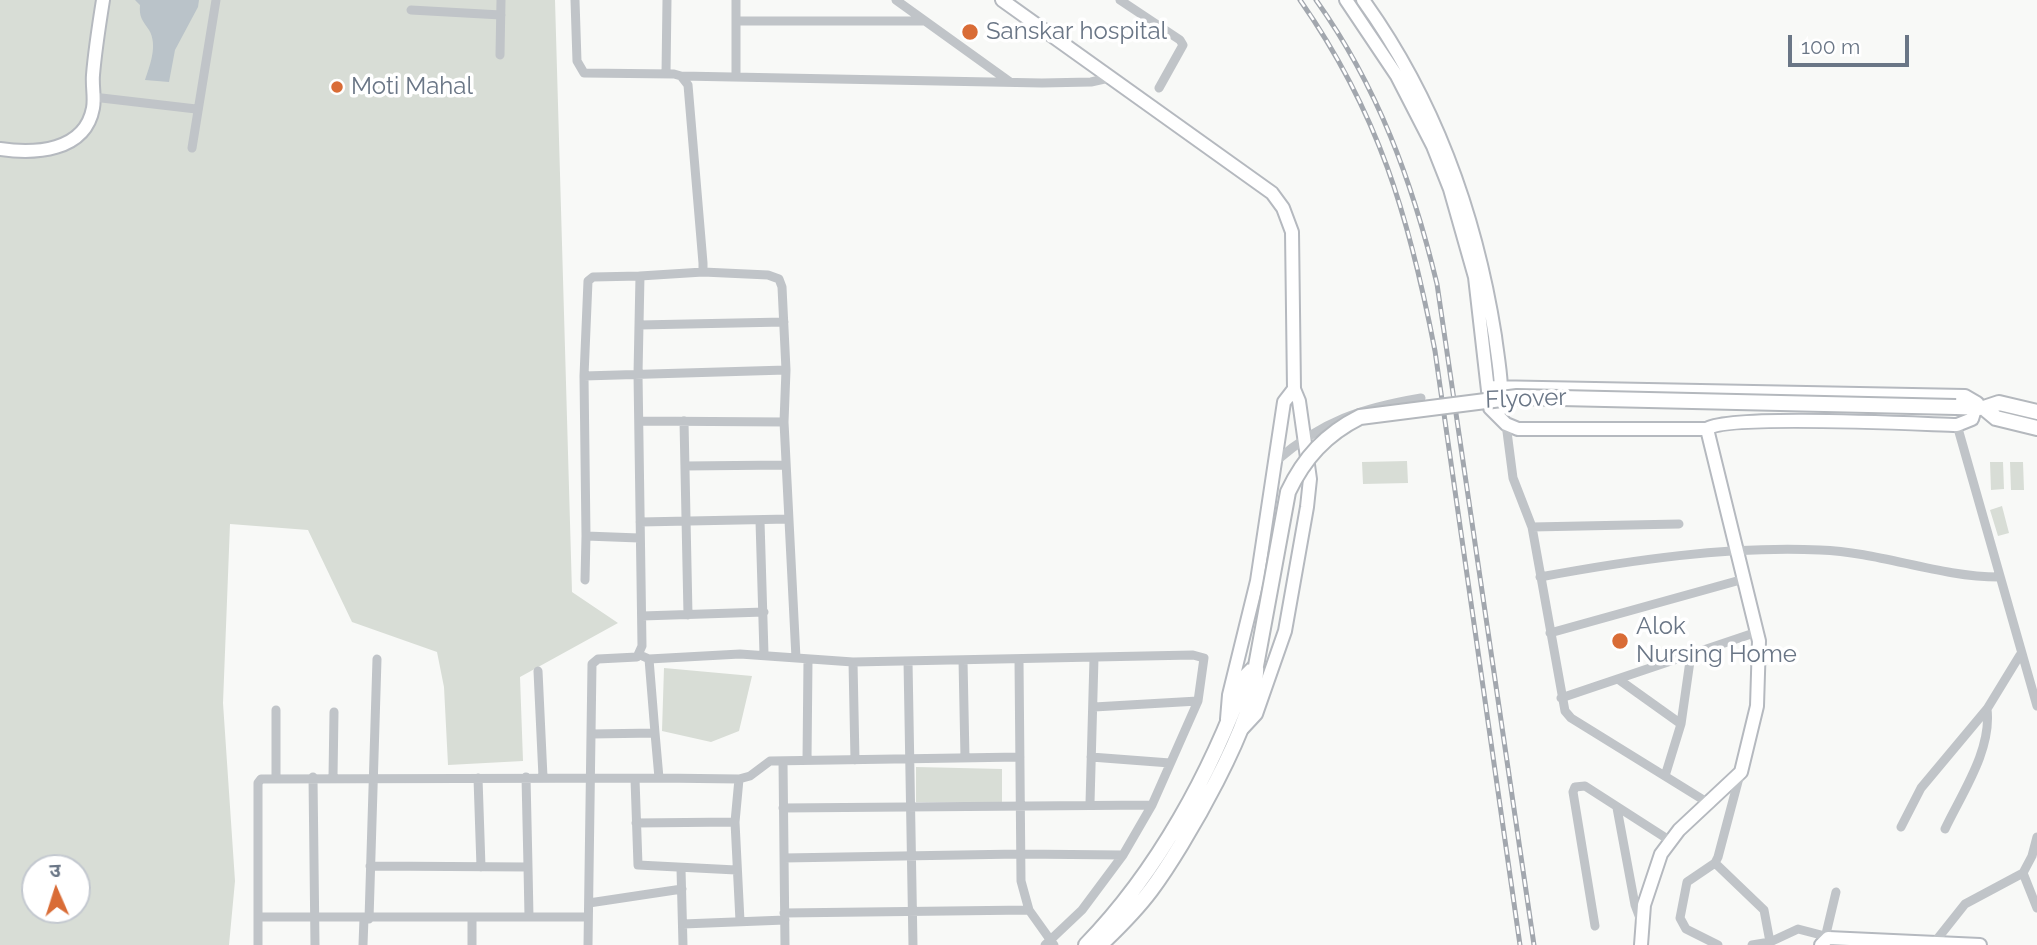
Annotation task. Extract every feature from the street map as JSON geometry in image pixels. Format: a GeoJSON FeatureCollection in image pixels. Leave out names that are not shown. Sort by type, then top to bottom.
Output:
{"type":"FeatureCollection","features":[{"type":"Feature","properties":{"kind":"main road","name":"Flyover"},"geometry":{"type":"LineString","coordinates":[[1091,945],[1151,890],[1178,848],[1243,728],[1242,708],[1246,676],[1256,666],[1288,492],[1298,470],[1315,448],[1342,426],[1360,417],[1517,397],[1981,408],[1999,403],[2037,412]]}},
{"type":"Feature","properties":{"kind":"main road"},"geometry":{"type":"LineString","coordinates":[[1981,408],[1996,418],[2037,428]]}},
{"type":"Feature","properties":{"kind":"main road","name":"Flyover"},"geometry":{"type":"LineString","coordinates":[[1091,945],[1124,905],[1181,819],[1226,722],[1242,708]]}},
{"type":"Feature","properties":{"kind":"street"},"geometry":{"type":"LineString","coordinates":[[0,149],[34,152],[62,146],[80,132],[94,107],[103,0]]}},
{"type":"Feature","properties":{"kind":"street"},"geometry":{"type":"LineString","coordinates":[[192,148],[196,109],[216,0]]}},
{"type":"Feature","properties":{"kind":"street"},"geometry":{"type":"LineString","coordinates":[[500,55],[501,0]]}},
{"type":"Feature","properties":{"kind":"street"},"geometry":{"type":"LineString","coordinates":[[575,0],[575,50],[580,70],[590,74],[1010,82],[1091,82],[1109,78]]}},
{"type":"Feature","properties":{"kind":"street"},"geometry":{"type":"LineString","coordinates":[[666,74],[667,0]]}},
{"type":"Feature","properties":{"kind":"street"},"geometry":{"type":"LineString","coordinates":[[736,0],[736,77]]}},
{"type":"Feature","properties":{"kind":"street"},"geometry":{"type":"LineString","coordinates":[[896,0],[1010,82]]}},
{"type":"Feature","properties":{"kind":"street"},"geometry":{"type":"LineString","coordinates":[[1002,0],[1272,193],[1283,208],[1292,232],[1294,389],[1299,401],[1310,491],[1285,631],[1256,714],[1243,728]]}},
{"type":"Feature","properties":{"kind":"street"},"geometry":{"type":"LineString","coordinates":[[1120,0],[1183,45],[1159,88]]}},
{"type":"Feature","properties":{"kind":"street"},"geometry":{"type":"LineString","coordinates":[[1346,0],[1412,102],[1450,188],[1475,277],[1513,478],[1532,527],[1561,698],[1571,718],[1710,804]]}},
{"type":"Feature","properties":{"kind":"street"},"geometry":{"type":"LineString","coordinates":[[1363,0],[1389,39],[1445,143],[1470,216],[1488,293],[1494,387]]}},
{"type":"Feature","properties":{"kind":"street"},"geometry":{"type":"LineString","coordinates":[[411,9],[501,15]]}},
{"type":"Feature","properties":{"kind":"street"},"geometry":{"type":"LineString","coordinates":[[736,20],[925,21]]}},
{"type":"Feature","properties":{"kind":"street"},"geometry":{"type":"LineString","coordinates":[[681,76],[688,85],[703,272]]}},
{"type":"Feature","properties":{"kind":"street"},"geometry":{"type":"LineString","coordinates":[[93,97],[196,109]]}},
{"type":"Feature","properties":{"kind":"street"},"geometry":{"type":"LineString","coordinates":[[0,141],[44,144],[58,139],[80,119],[93,97]]}},
{"type":"Feature","properties":{"kind":"street"},"geometry":{"type":"LineString","coordinates":[[585,580],[584,376],[588,281],[593,277],[703,272],[768,275],[779,279],[784,322],[786,465],[796,658]]}},
{"type":"Feature","properties":{"kind":"street"},"geometry":{"type":"LineString","coordinates":[[640,276],[639,538],[645,657],[659,778]]}},
{"type":"Feature","properties":{"kind":"street"},"geometry":{"type":"LineString","coordinates":[[639,325],[784,322]]}},
{"type":"Feature","properties":{"kind":"street"},"geometry":{"type":"LineString","coordinates":[[584,376],[786,370]]}},
{"type":"Feature","properties":{"kind":"street"},"geometry":{"type":"LineString","coordinates":[[1494,387],[1965,396],[1973,398],[1981,408],[1972,419],[1957,425],[1757,422],[1715,424],[1707,429],[1532,430],[1502,420]]}},
{"type":"Feature","properties":{"kind":"street"},"geometry":{"type":"LineString","coordinates":[[1226,722],[1229,695],[1257,581],[1284,401],[1294,389]]}},
{"type":"Feature","properties":{"kind":"street"},"geometry":{"type":"LineString","coordinates":[[1276,461],[1304,439],[1351,413],[1421,398]]}},
{"type":"Feature","properties":{"kind":"street"},"geometry":{"type":"LineString","coordinates":[[639,421],[785,422]]}},
{"type":"Feature","properties":{"kind":"street"},"geometry":{"type":"LineString","coordinates":[[684,421],[688,615]]}},
{"type":"Feature","properties":{"kind":"street"},"geometry":{"type":"LineString","coordinates":[[1957,425],[2020,655],[2037,706]]}},
{"type":"Feature","properties":{"kind":"street"},"geometry":{"type":"LineString","coordinates":[[1707,429],[1757,632],[1758,706],[1741,772],[1715,863],[1687,882],[1680,918],[1686,929],[1718,945]]}},
{"type":"Feature","properties":{"kind":"street"},"geometry":{"type":"LineString","coordinates":[[685,466],[786,465]]}},
{"type":"Feature","properties":{"kind":"street"},"geometry":{"type":"LineString","coordinates":[[640,522],[789,520]]}},
{"type":"Feature","properties":{"kind":"street"},"geometry":{"type":"LineString","coordinates":[[760,521],[764,654]]}},
{"type":"Feature","properties":{"kind":"street"},"geometry":{"type":"LineString","coordinates":[[1532,527],[1679,524]]}},
{"type":"Feature","properties":{"kind":"street"},"geometry":{"type":"LineString","coordinates":[[586,536],[639,538]]}},
{"type":"Feature","properties":{"kind":"street"},"geometry":{"type":"LineString","coordinates":[[1540,577],[1610,564],[1737,550],[1822,550],[1964,577],[1999,577]]}},
{"type":"Feature","properties":{"kind":"street"},"geometry":{"type":"LineString","coordinates":[[1549,633],[1744,579]]}},
{"type":"Feature","properties":{"kind":"street"},"geometry":{"type":"LineString","coordinates":[[642,616],[764,612]]}},
{"type":"Feature","properties":{"kind":"street"},"geometry":{"type":"LineString","coordinates":[[1561,698],[1757,632]]}},
{"type":"Feature","properties":{"kind":"street"},"geometry":{"type":"LineString","coordinates":[[588,945],[592,664],[598,659],[764,654],[853,662],[1200,656],[1206,664],[1198,701],[1152,805],[1123,855],[1082,910],[1050,943],[1029,911],[1021,881],[1020,660]]}},
{"type":"Feature","properties":{"kind":"street"},"geometry":{"type":"LineString","coordinates":[[1665,776],[1681,724],[1691,654]]}},
{"type":"Feature","properties":{"kind":"street"},"geometry":{"type":"LineString","coordinates":[[1901,827],[1921,788],[1987,709],[2020,655]]}},
{"type":"Feature","properties":{"kind":"street"},"geometry":{"type":"LineString","coordinates":[[1090,803],[1094,658]]}},
{"type":"Feature","properties":{"kind":"street"},"geometry":{"type":"LineString","coordinates":[[363,945],[370,866],[377,659]]}},
{"type":"Feature","properties":{"kind":"street"},"geometry":{"type":"LineString","coordinates":[[807,760],[808,660]]}},
{"type":"Feature","properties":{"kind":"street"},"geometry":{"type":"LineString","coordinates":[[963,660],[965,758]]}},
{"type":"Feature","properties":{"kind":"street"},"geometry":{"type":"LineString","coordinates":[[908,661],[908,808],[913,945]]}},
{"type":"Feature","properties":{"kind":"street"},"geometry":{"type":"LineString","coordinates":[[853,662],[855,760]]}},
{"type":"Feature","properties":{"kind":"street"},"geometry":{"type":"LineString","coordinates":[[538,671],[542,777]]}},
{"type":"Feature","properties":{"kind":"street"},"geometry":{"type":"LineString","coordinates":[[1618,679],[1681,724]]}},
{"type":"Feature","properties":{"kind":"street"},"geometry":{"type":"LineString","coordinates":[[1094,707],[1198,701]]}},
{"type":"Feature","properties":{"kind":"street"},"geometry":{"type":"LineString","coordinates":[[1945,829],[1979,756],[1987,726],[1987,709]]}},
{"type":"Feature","properties":{"kind":"street"},"geometry":{"type":"LineString","coordinates":[[276,710],[276,777]]}},
{"type":"Feature","properties":{"kind":"street"},"geometry":{"type":"LineString","coordinates":[[333,777],[334,712]]}},
{"type":"Feature","properties":{"kind":"street"},"geometry":{"type":"LineString","coordinates":[[592,734],[655,733]]}},
{"type":"Feature","properties":{"kind":"street"},"geometry":{"type":"LineString","coordinates":[[258,945],[258,783],[261,779],[589,776],[739,779],[750,776],[762,764],[783,761],[1020,757]]}},
{"type":"Feature","properties":{"kind":"street"},"geometry":{"type":"LineString","coordinates":[[1091,757],[1170,763]]}},
{"type":"Feature","properties":{"kind":"street"},"geometry":{"type":"LineString","coordinates":[[783,761],[785,945]]}},
{"type":"Feature","properties":{"kind":"street"},"geometry":{"type":"LineString","coordinates":[[1641,945],[1641,921],[1661,855],[1669,840],[1741,772]]}},
{"type":"Feature","properties":{"kind":"street"},"geometry":{"type":"LineString","coordinates":[[313,777],[315,945]]}},
{"type":"Feature","properties":{"kind":"street"},"geometry":{"type":"LineString","coordinates":[[526,777],[529,917]]}},
{"type":"Feature","properties":{"kind":"street"},"geometry":{"type":"LineString","coordinates":[[478,778],[481,867]]}},
{"type":"Feature","properties":{"kind":"street"},"geometry":{"type":"LineString","coordinates":[[635,779],[638,865],[736,870]]}},
{"type":"Feature","properties":{"kind":"street"},"geometry":{"type":"LineString","coordinates":[[739,779],[735,822],[740,921]]}},
{"type":"Feature","properties":{"kind":"street"},"geometry":{"type":"LineString","coordinates":[[1595,926],[1573,792],[1575,787],[1585,786],[1669,840]]}},
{"type":"Feature","properties":{"kind":"street"},"geometry":{"type":"LineString","coordinates":[[783,808],[1090,803],[1152,805]]}},
{"type":"Feature","properties":{"kind":"street"},"geometry":{"type":"LineString","coordinates":[[1617,808],[1635,905],[1641,921]]}},
{"type":"Feature","properties":{"kind":"street"},"geometry":{"type":"LineString","coordinates":[[636,822],[735,822]]}},
{"type":"Feature","properties":{"kind":"street"},"geometry":{"type":"LineString","coordinates":[[1934,943],[1965,904],[2023,873],[2032,856],[2037,837]]}},
{"type":"Feature","properties":{"kind":"street"},"geometry":{"type":"LineString","coordinates":[[784,858],[1123,855]]}},
{"type":"Feature","properties":{"kind":"street"},"geometry":{"type":"LineString","coordinates":[[1715,863],[1763,910],[1770,942]]}},
{"type":"Feature","properties":{"kind":"street"},"geometry":{"type":"LineString","coordinates":[[370,866],[528,867]]}},
{"type":"Feature","properties":{"kind":"street"},"geometry":{"type":"LineString","coordinates":[[681,869],[683,945]]}},
{"type":"Feature","properties":{"kind":"street"},"geometry":{"type":"LineString","coordinates":[[2023,873],[2037,908]]}},
{"type":"Feature","properties":{"kind":"street"},"geometry":{"type":"LineString","coordinates":[[589,903],[682,889]]}},
{"type":"Feature","properties":{"kind":"street"},"geometry":{"type":"LineString","coordinates":[[1824,940],[1836,892]]}},
{"type":"Feature","properties":{"kind":"street"},"geometry":{"type":"LineString","coordinates":[[683,924],[912,912],[1029,911]]}},
{"type":"Feature","properties":{"kind":"street"},"geometry":{"type":"LineString","coordinates":[[259,917],[588,917]]}},
{"type":"Feature","properties":{"kind":"street"},"geometry":{"type":"LineString","coordinates":[[472,917],[472,945]]}},
{"type":"Feature","properties":{"kind":"street"},"geometry":{"type":"LineString","coordinates":[[1752,945],[1770,942],[1798,929],[1824,940],[1842,943],[1980,945]]}},
{"type":"Feature","properties":{"kind":"shaded area"},"geometry":{"type":"Polygon","coordinates":[[[0,0],[555,0],[572,592],[618,623],[520,677],[523,761],[448,765],[444,687],[437,652],[352,622],[308,530],[230,524],[223,703],[235,881],[229,945],[0,945],[0,0]]]}},
{"type":"Feature","properties":{"kind":"shaded area"},"geometry":{"type":"Polygon","coordinates":[[[135,0],[199,0],[198,7],[175,50],[169,82],[145,80],[153,42],[140,13],[140,5],[135,0]]]}},
{"type":"Feature","properties":{"kind":"shaded area"},"geometry":{"type":"Polygon","coordinates":[[[1407,461],[1408,483],[1363,484],[1362,462],[1407,461]]]}},
{"type":"Feature","properties":{"kind":"shaded area"},"geometry":{"type":"Polygon","coordinates":[[[1990,462],[2003,462],[2004,489],[1991,490],[1990,462]]]}},
{"type":"Feature","properties":{"kind":"shaded area"},"geometry":{"type":"Polygon","coordinates":[[[2010,462],[2023,462],[2024,490],[2011,490],[2010,462]]]}},
{"type":"Feature","properties":{"kind":"shaded area"},"geometry":{"type":"Polygon","coordinates":[[[2002,506],[2009,533],[1998,536],[1990,510],[2002,506]]]}},
{"type":"Feature","properties":{"kind":"shaded area"},"geometry":{"type":"Polygon","coordinates":[[[664,668],[752,676],[739,731],[711,742],[662,731],[664,668]]]}},
{"type":"Feature","properties":{"kind":"shaded area"},"geometry":{"type":"Polygon","coordinates":[[[916,767],[1002,769],[1002,803],[916,802],[916,767]]]}},
{"type":"Feature","properties":{"kind":"railway"},"geometry":{"type":"LineString","coordinates":[[1300,0],[1351,84],[1371,125],[1402,211],[1425,302],[1435,351],[1520,945]]}},
{"type":"Feature","properties":{"kind":"railway"},"geometry":{"type":"LineString","coordinates":[[1316,0],[1358,67],[1390,136],[1416,208],[1437,284],[1534,945]]}},
{"type":"Feature","properties":{"kind":"place","name":"Sanskar hospital"},"geometry":{"type":"Point","coordinates":[970,32]}},
{"type":"Feature","properties":{"kind":"place","name":"Moti Mahal"},"geometry":{"type":"Point","coordinates":[337,87]}},
{"type":"Feature","properties":{"kind":"place","name":"Alok Nursing Home"},"geometry":{"type":"Point","coordinates":[1620,641]}}]}
